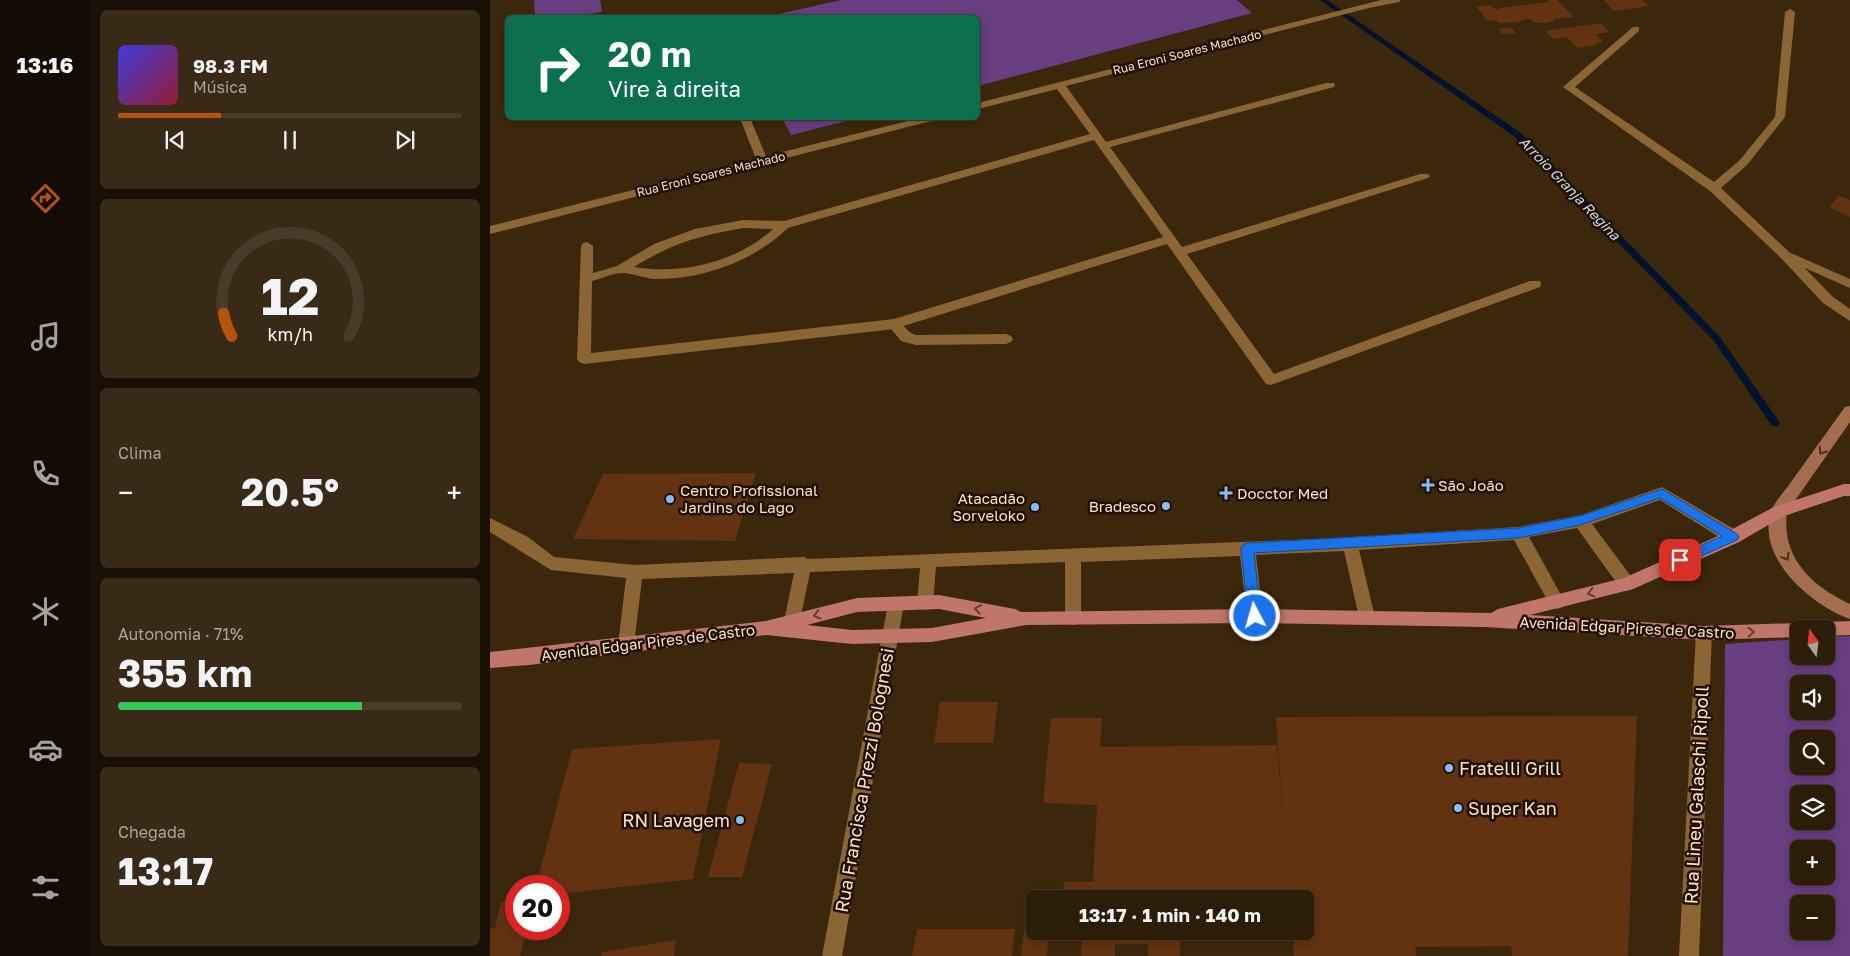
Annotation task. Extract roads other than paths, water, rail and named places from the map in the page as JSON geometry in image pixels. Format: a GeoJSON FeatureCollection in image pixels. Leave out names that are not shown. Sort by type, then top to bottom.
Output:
{"type":"FeatureCollection","features":[{"type":"Feature","properties":{"kind":"main road","name":"Avenida Edgar Pires de Castro"},"geometry":{"type":"LineString","coordinates":[[1485,620],[1627,584],[1733,537],[1779,511],[1844,490],[1850,490]]}},
{"type":"Feature","properties":{"kind":"main road","name":"Avenida Edgar Pires de Castro"},"geometry":{"type":"LineString","coordinates":[[490,660],[529,657],[766,628],[857,605],[939,602],[1026,618]]}},
{"type":"Feature","properties":{"kind":"main road","name":"Avenida Edgar Pires de Castro"},"geometry":{"type":"LineString","coordinates":[[766,628],[852,637],[932,635],[1026,618],[1255,616],[1485,620],[1704,633],[1790,630]]}},
{"type":"Feature","properties":{"kind":"main road"},"geometry":{"type":"LineString","coordinates":[[1835,629],[1850,628]]}},
{"type":"Feature","properties":{"kind":"main road","name":"Avenida Edgar Pires de Castro"},"geometry":{"type":"LineString","coordinates":[[490,669],[529,657]]}},
{"type":"Feature","properties":{"kind":"street","name":"Rua Eroni Soares Machado"},"geometry":{"type":"LineString","coordinates":[[980,105],[1370,5],[1396,0]]}},
{"type":"Feature","properties":{"kind":"street"},"geometry":{"type":"LineString","coordinates":[[1714,188],[1743,164],[1780,117],[1790,12]]}},
{"type":"Feature","properties":{"kind":"street"},"geometry":{"type":"LineString","coordinates":[[1636,29],[1568,87],[1714,188],[1784,254],[1828,300],[1850,316]]}},
{"type":"Feature","properties":{"kind":"street"},"geometry":{"type":"LineString","coordinates":[[1060,85],[1271,380],[1535,284]]}},
{"type":"Feature","properties":{"kind":"street"},"geometry":{"type":"LineString","coordinates":[[586,279],[621,269],[658,247],[700,232],[743,224],[784,225],[1100,141],[1330,85]]}},
{"type":"Feature","properties":{"kind":"street"},"geometry":{"type":"LineString","coordinates":[[746,120],[762,161]]}},
{"type":"Feature","properties":{"kind":"street","name":"Rua Eroni Soares Machado"},"geometry":{"type":"LineString","coordinates":[[490,230],[923,120]]}},
{"type":"Feature","properties":{"kind":"street"},"geometry":{"type":"LineString","coordinates":[[1179,252],[1424,176]]}},
{"type":"Feature","properties":{"kind":"street"},"geometry":{"type":"LineString","coordinates":[[621,269],[656,275],[700,270],[740,257],[767,241],[784,225]]}},
{"type":"Feature","properties":{"kind":"street"},"geometry":{"type":"LineString","coordinates":[[587,246],[584,359],[894,324],[1171,239]]}},
{"type":"Feature","properties":{"kind":"street"},"geometry":{"type":"LineString","coordinates":[[1784,254],[1850,284]]}},
{"type":"Feature","properties":{"kind":"street"},"geometry":{"type":"LineString","coordinates":[[894,324],[906,338],[916,340],[1006,339]]}},
{"type":"Feature","properties":{"kind":"street"},"geometry":{"type":"LineString","coordinates":[[1850,412],[1779,511],[1776,524],[1780,546],[1792,569],[1813,591],[1838,608],[1850,612]]}},
{"type":"Feature","properties":{"kind":"street"},"geometry":{"type":"LineString","coordinates":[[490,524],[522,542],[551,563],[636,572],[1247,548],[1518,533],[1580,521],[1662,493],[1733,537]]}},
{"type":"Feature","properties":{"kind":"street"},"geometry":{"type":"LineString","coordinates":[[1580,521],[1627,584]]}},
{"type":"Feature","properties":{"kind":"street"},"geometry":{"type":"LineString","coordinates":[[1518,533],[1557,602]]}},
{"type":"Feature","properties":{"kind":"street"},"geometry":{"type":"LineString","coordinates":[[1350,543],[1367,618]]}},
{"type":"Feature","properties":{"kind":"street"},"geometry":{"type":"LineString","coordinates":[[1247,548],[1255,616]]}},
{"type":"Feature","properties":{"kind":"street"},"geometry":{"type":"LineString","coordinates":[[1073,554],[1074,618]]}},
{"type":"Feature","properties":{"kind":"street"},"geometry":{"type":"LineString","coordinates":[[925,603],[929,560]]}},
{"type":"Feature","properties":{"kind":"street"},"geometry":{"type":"LineString","coordinates":[[792,621],[804,564]]}},
{"type":"Feature","properties":{"kind":"street"},"geometry":{"type":"LineString","coordinates":[[626,645],[636,572]]}},
{"type":"Feature","properties":{"kind":"street","name":"Rua Francisca Prezzi Bolognesi"},"geometry":{"type":"LineString","coordinates":[[832,956],[896,604]]}},
{"type":"Feature","properties":{"kind":"street","name":"Rua Lineu Galaschi Ripoll"},"geometry":{"type":"LineString","coordinates":[[1689,956],[1704,633]]}},
{"type":"Feature","properties":{"kind":"waterway","name":"Arroio Granja Regina"},"geometry":{"type":"LineString","coordinates":[[1323,0],[1518,135],[1717,339],[1775,423]]}},
{"type":"Feature","properties":{"kind":"place","name":"São João"},"geometry":{"type":"Point","coordinates":[1428,485]}},
{"type":"Feature","properties":{"kind":"place","name":"Docctor Med"},"geometry":{"type":"Point","coordinates":[1226,493]}},
{"type":"Feature","properties":{"kind":"place","name":"Centro Profissional Jardins do Lago"},"geometry":{"type":"Point","coordinates":[670,499]}},
{"type":"Feature","properties":{"kind":"place","name":"Bradesco"},"geometry":{"type":"Point","coordinates":[1166,506]}},
{"type":"Feature","properties":{"kind":"place","name":"Atacadão Sorveloko"},"geometry":{"type":"Point","coordinates":[1035,507]}},
{"type":"Feature","properties":{"kind":"place","name":"Fratelli Grill"},"geometry":{"type":"Point","coordinates":[1449,768]}},
{"type":"Feature","properties":{"kind":"place","name":"Super Kan"},"geometry":{"type":"Point","coordinates":[1458,808]}},
{"type":"Feature","properties":{"kind":"place","name":"RN Lavagem"},"geometry":{"type":"Point","coordinates":[740,820]}}]}
